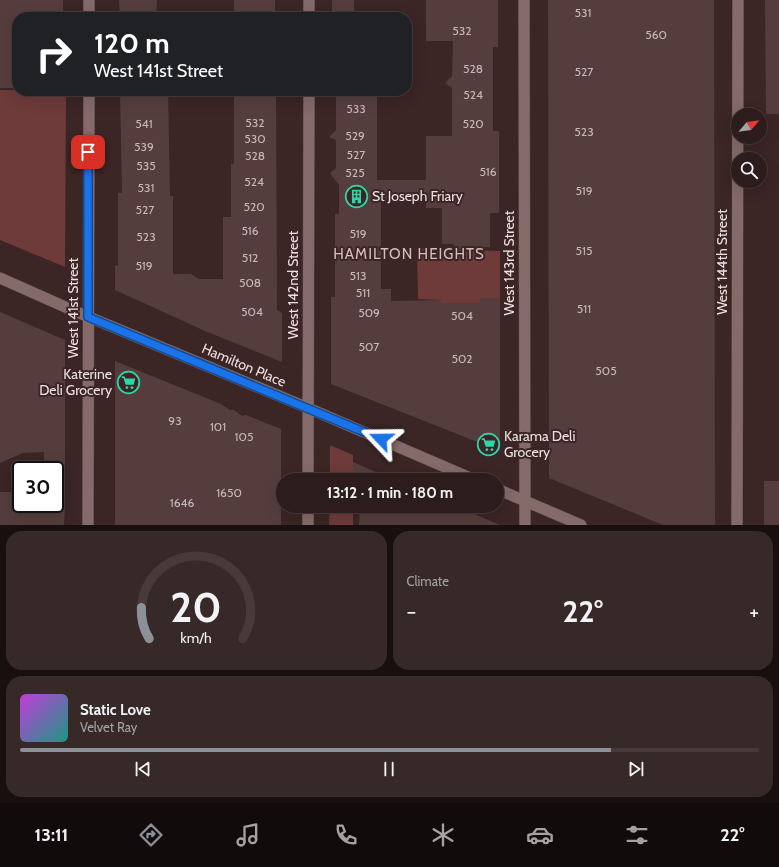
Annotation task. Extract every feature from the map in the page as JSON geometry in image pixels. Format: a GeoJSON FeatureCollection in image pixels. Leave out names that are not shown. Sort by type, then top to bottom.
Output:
{"type":"FeatureCollection","features":[{"type":"Feature","properties":{"kind":"street"},"geometry":{"type":"LineString","coordinates":[[89,0],[89,12]]}},
{"type":"Feature","properties":{"kind":"street"},"geometry":{"type":"LineString","coordinates":[[309,0],[309,12]]}},
{"type":"Feature","properties":{"kind":"street","name":"West 143rd Street"},"geometry":{"type":"LineString","coordinates":[[524,0],[524,525]]}},
{"type":"Feature","properties":{"kind":"street","name":"West 144th Street"},"geometry":{"type":"LineString","coordinates":[[737,525],[738,0]]}},
{"type":"Feature","properties":{"kind":"street","name":"West 141st Street"},"geometry":{"type":"LineString","coordinates":[[88,96],[88,525]]}},
{"type":"Feature","properties":{"kind":"street","name":"West 142nd Street"},"geometry":{"type":"LineString","coordinates":[[308,473],[309,96]]}},
{"type":"Feature","properties":{"kind":"street","name":"Hamilton Place"},"geometry":{"type":"LineString","coordinates":[[0,278],[88,317],[308,408],[459,473]]}},
{"type":"Feature","properties":{"kind":"street"},"geometry":{"type":"LineString","coordinates":[[504,492],[581,525]]}},
{"type":"Feature","properties":{"kind":"street"},"geometry":{"type":"LineString","coordinates":[[308,513],[308,525]]}},
{"type":"Feature","properties":{"kind":"shaded area"},"geometry":{"type":"Polygon","coordinates":[[[0,90],[12,90],[12,96],[66,96],[65,267],[0,240],[0,90]]]}},
{"type":"Feature","properties":{"kind":"shaded area"},"geometry":{"type":"Polygon","coordinates":[[[417,248],[500,251],[500,298],[480,298],[480,303],[441,306],[441,300],[418,299],[417,248]]]}},
{"type":"Feature","properties":{"kind":"shaded area"},"geometry":{"type":"Polygon","coordinates":[[[330,445],[353,455],[353,473],[330,473],[330,445]]]}},
{"type":"Feature","properties":{"kind":"shaded area"},"geometry":{"type":"Polygon","coordinates":[[[330,513],[353,513],[353,525],[329,525],[330,513]]]}},
{"type":"Feature","properties":{"kind":"building"},"geometry":{"type":"Polygon","coordinates":[[[0,0],[63,0],[63,12],[12,12],[12,88],[0,88],[0,0]]]}},
{"type":"Feature","properties":{"kind":"building"},"geometry":{"type":"Polygon","coordinates":[[[119,0],[157,0],[156,12],[120,12],[119,0]]]}},
{"type":"Feature","properties":{"kind":"building"},"geometry":{"type":"Polygon","coordinates":[[[234,0],[275,0],[275,12],[234,12],[234,0]]]}},
{"type":"Feature","properties":{"kind":"building"},"geometry":{"type":"Polygon","coordinates":[[[332,0],[354,0],[354,12],[332,12],[332,0]]]}},
{"type":"Feature","properties":{"kind":"building"},"geometry":{"type":"Polygon","coordinates":[[[426,0],[498,0],[498,47],[493,47],[493,131],[499,131],[499,213],[490,213],[490,247],[479,247],[479,250],[454,250],[454,244],[442,244],[442,208],[426,208],[426,202],[381,202],[381,289],[391,289],[391,301],[441,300],[441,303],[480,303],[480,298],[500,298],[500,451],[331,384],[331,297],[335,297],[335,214],[339,214],[339,185],[330,173],[336,168],[336,140],[329,137],[336,130],[336,96],[377,96],[377,180],[426,180],[426,136],[452,136],[452,88],[445,83],[452,76],[453,41],[426,41],[426,0]]]}},
{"type":"Feature","properties":{"kind":"building"},"geometry":{"type":"Polygon","coordinates":[[[548,0],[714,0],[715,525],[663,525],[549,478],[548,0]]]}},
{"type":"Feature","properties":{"kind":"building"},"geometry":{"type":"Polygon","coordinates":[[[765,0],[779,0],[779,114],[767,114],[765,0]]]}},
{"type":"Feature","properties":{"kind":"building"},"geometry":{"type":"Polygon","coordinates":[[[120,96],[168,96],[170,196],[173,196],[173,274],[191,274],[199,279],[223,279],[223,217],[231,217],[231,164],[234,164],[234,96],[276,96],[277,310],[282,313],[282,362],[205,331],[115,290],[115,266],[118,265],[118,193],[122,193],[120,96]]]}},
{"type":"Feature","properties":{"kind":"building"},"geometry":{"type":"Polygon","coordinates":[[[0,312],[65,340],[65,470],[64,461],[44,461],[44,452],[23,453],[0,463],[0,312]]]}},
{"type":"Feature","properties":{"kind":"building"},"geometry":{"type":"Polygon","coordinates":[[[115,361],[221,404],[230,410],[234,410],[242,416],[246,415],[281,429],[281,473],[276,473],[276,513],[281,513],[281,525],[115,525],[115,361]]]}},
{"type":"Feature","properties":{"kind":"building"},"geometry":{"type":"Polygon","coordinates":[[[353,462],[378,473],[353,473],[353,462]]]}},
{"type":"Feature","properties":{"kind":"building"},"geometry":{"type":"Polygon","coordinates":[[[764,481],[779,481],[779,525],[764,525],[764,481]]]}},
{"type":"Feature","properties":{"kind":"building"},"geometry":{"type":"Polygon","coordinates":[[[0,492],[12,492],[12,513],[64,513],[65,504],[64,525],[0,525],[0,492]]]}},
{"type":"Feature","properties":{"kind":"building"},"geometry":{"type":"Polygon","coordinates":[[[360,513],[472,513],[500,525],[359,525],[360,513]]]}},
{"type":"Feature","properties":{"kind":"place","name":"St Joseph Friary"},"geometry":{"type":"Point","coordinates":[356,196]}},
{"type":"Feature","properties":{"kind":"place","name":"Katerine Deli Grocery"},"geometry":{"type":"Point","coordinates":[128,382]}},
{"type":"Feature","properties":{"kind":"place","name":"Karama Deli Grocery"},"geometry":{"type":"Point","coordinates":[488,444]}},
{"type":"Feature","properties":{"kind":"district","name":"HAMILTON HEIGHTS"},"geometry":{"type":"Point","coordinates":[409,254]}},
{"type":"Feature","properties":{"kind":"route"},"geometry":{"type":"LineString","coordinates":[[88,152],[88,317],[381,439]]}}]}
